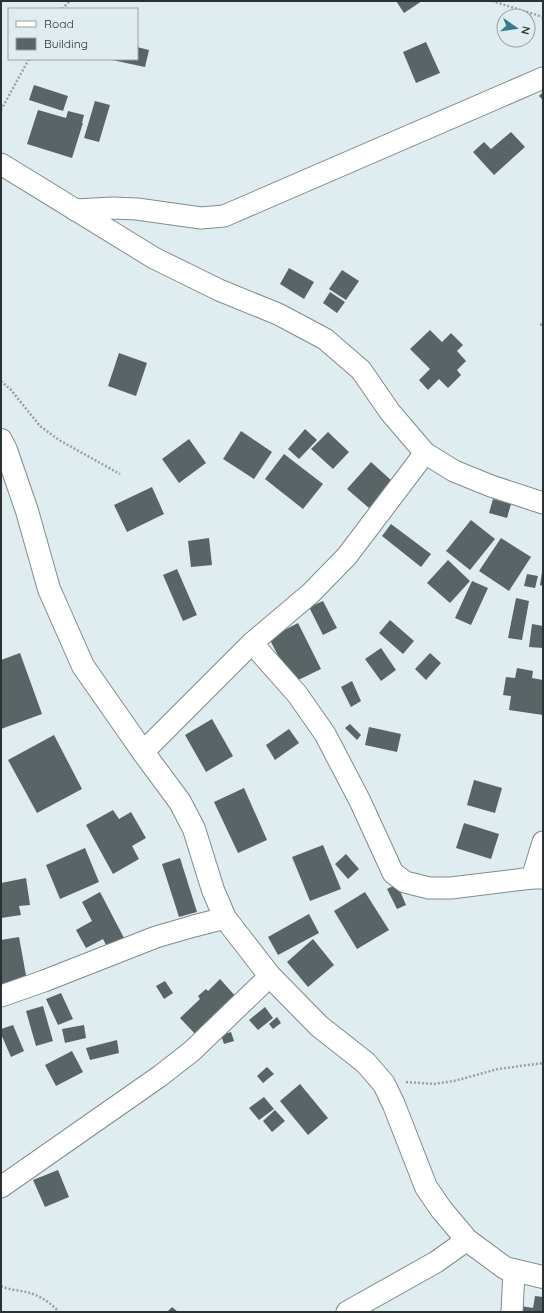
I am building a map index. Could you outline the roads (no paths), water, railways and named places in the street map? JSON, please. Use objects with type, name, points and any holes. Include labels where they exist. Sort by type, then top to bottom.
[{"type":"street","points":[[75,210],[113,208],[137,209],[201,218],[224,216],[248,207],[543,78]]},
{"type":"street","points":[[1,164],[154,258],[219,290],[278,314],[325,339],[361,370],[390,412],[425,453],[454,471],[491,486],[543,503]]},
{"type":"street","points":[[1,440],[6,450],[27,511],[49,589],[83,666],[180,802],[194,829],[213,890],[225,918],[270,976],[319,1026],[366,1063],[384,1084],[394,1105],[426,1187],[441,1209],[467,1240],[506,1268],[543,1277]]},
{"type":"street","points":[[143,752],[252,643],[311,593],[347,556],[425,453]]},
{"type":"street","points":[[252,643],[297,694],[325,734],[360,801],[393,874],[405,882],[429,888],[451,888],[538,878],[543,842]]},
{"type":"street","points":[[1,996],[44,981],[156,937],[225,918]]},
{"type":"street","points":[[1,1187],[160,1076],[192,1051],[270,976]]},
{"type":"street","points":[[347,1312],[436,1262],[467,1240]]},
{"type":"street","points":[[512,1312],[514,1270]]}]
